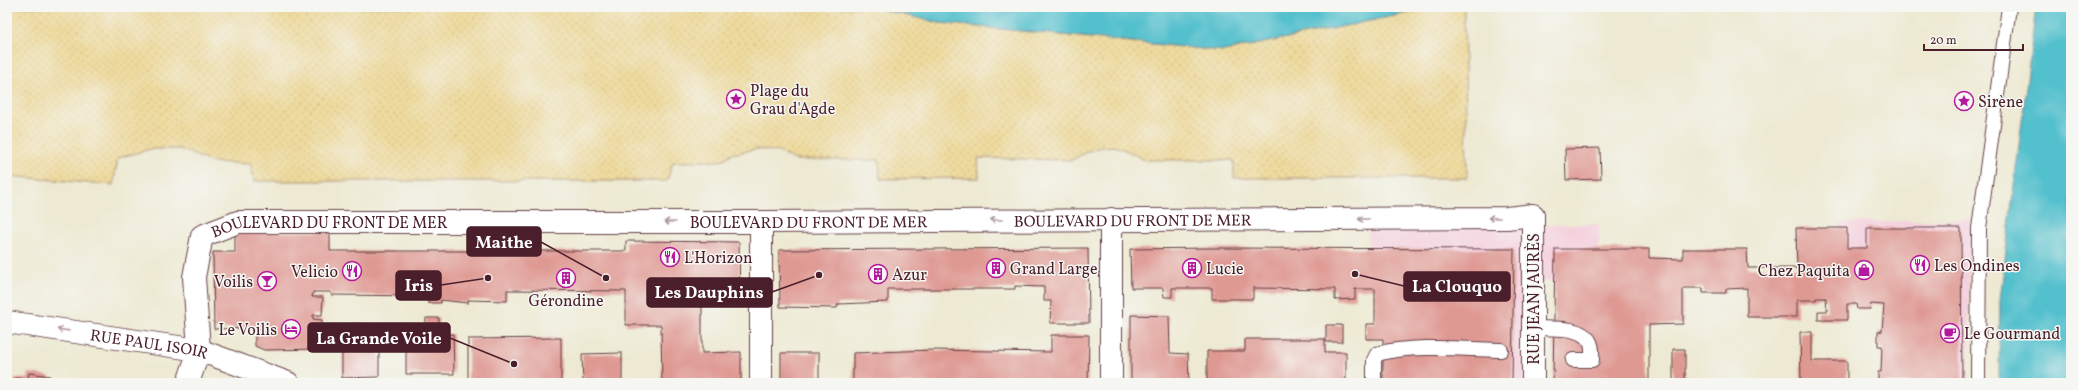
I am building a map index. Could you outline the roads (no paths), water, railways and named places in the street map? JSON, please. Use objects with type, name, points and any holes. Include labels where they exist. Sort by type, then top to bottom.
[{"type":"street","name":"BOULEVARD DU FRONT DE MER","points":[[199,350],[194,277],[202,236],[238,222],[761,222],[1499,218],[1533,215]]},
{"type":"street","name":"RUE JEAN JAURÈS","points":[[1533,215],[1533,383]]},
{"type":"street","points":[[1111,219],[1111,383]]},
{"type":"street","points":[[761,222],[761,383]]},
{"type":"street","name":"RUE PAUL ISOIR","points":[[7,322],[199,350],[288,383]]},
{"type":"street","points":[[188,383],[199,350]]},
{"type":"lane","points":[[1978,383],[1979,228],[2009,7]]},
{"type":"lane","points":[[1533,328],[1574,331],[1585,334],[1591,343],[1592,360],[1573,360]]},
{"type":"lane","points":[[1374,383],[1374,360],[1377,354],[1386,351],[1410,349],[1501,350]]},
{"type":"water","points":[[870,7],[1437,7],[1224,51],[940,23]]},
{"type":"water","points":[[2036,7],[2071,7],[2071,383],[1999,383],[2000,300]]},
{"type":"place","name":"Plage du Grau d'Agde","points":[[736,99]]},
{"type":"place","name":"Sirène","points":[[1964,101]]},
{"type":"place","name":"L'Horizon","points":[[670,257]]},
{"type":"place","name":"Les Ondines","points":[[1920,265]]},
{"type":"place","name":"Grand Large","points":[[996,268]]},
{"type":"place","name":"Lucie","points":[[1192,268]]},
{"type":"place","name":"Chez Paquita","points":[[1864,270]]},
{"type":"place","name":"Velicio","points":[[352,271]]},
{"type":"place","name":"Azur","points":[[878,274]]},
{"type":"place","name":"La Clouquo","points":[[1355,274]]},
{"type":"place","name":"Les Dauphins","points":[[819,275]]},
{"type":"place","name":"Iris","points":[[488,278]]},
{"type":"place","name":"Gérondine","points":[[566,278]]},
{"type":"place","name":"Maithe","points":[[606,278]]},
{"type":"place","name":"Voilis","points":[[267,281]]},
{"type":"place","name":"Le Voilis","points":[[291,329]]},
{"type":"place","name":"Le Gourmand","points":[[1950,333]]},
{"type":"place","name":"La Grande Voile","points":[[514,364]]}]
